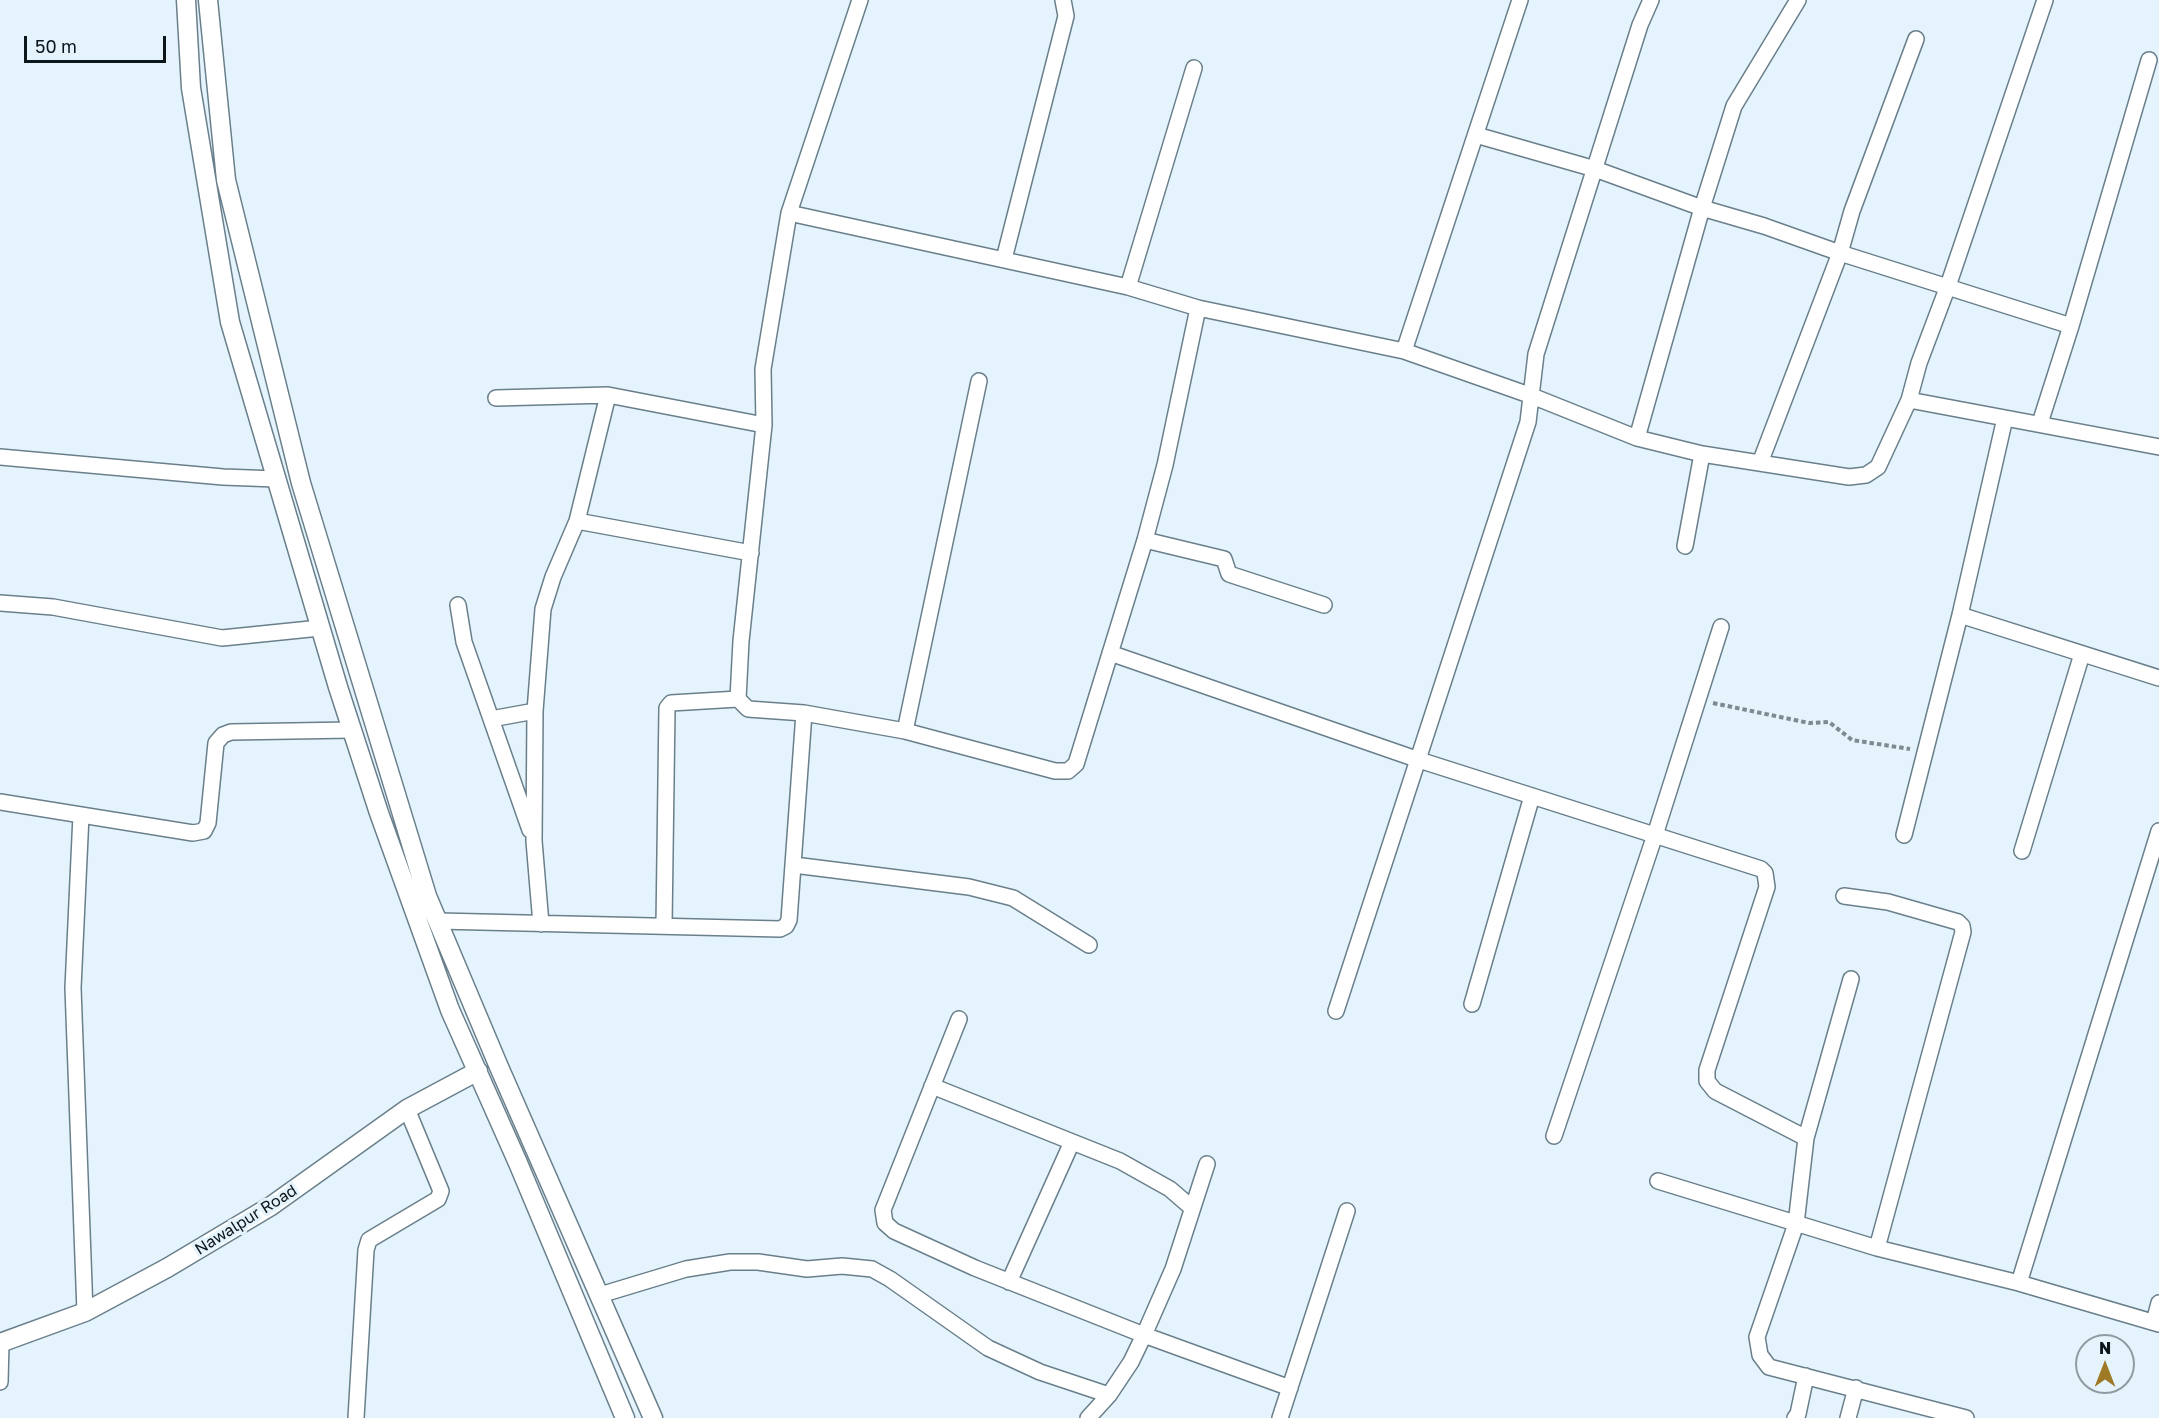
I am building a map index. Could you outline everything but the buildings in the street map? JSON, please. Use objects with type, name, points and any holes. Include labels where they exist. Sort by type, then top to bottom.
[{"type":"street","points":[[186,0],[191,88],[230,322],[320,628],[379,813],[446,999],[625,1418]]},
{"type":"street","points":[[208,0],[226,180],[290,439],[374,724],[438,921],[499,1067],[653,1418]]},
{"type":"street","points":[[860,0],[789,213],[763,369],[764,425],[741,641],[738,699],[748,709],[804,713],[905,731],[1055,771],[1068,771],[1076,764],[1145,540],[1165,465],[1198,308]]},
{"type":"street","points":[[1004,259],[1066,16],[1063,0]]},
{"type":"street","points":[[1404,351],[1520,0]]},
{"type":"street","points":[[1336,1011],[1528,422],[1536,354],[1640,25],[1651,0]]},
{"type":"street","points":[[1637,438],[1702,208],[1734,106],[1798,0]]},
{"type":"street","points":[[789,213],[1128,286],[1198,308],[1404,351],[1532,396],[1637,438],[1702,454],[1850,477],[1866,475],[1878,467],[1909,400],[1918,363],[1948,286],[2045,0]]},
{"type":"street","points":[[1760,463],[1840,253],[1852,211],[1916,39]]},
{"type":"street","points":[[2040,423],[2149,60]]},
{"type":"street","points":[[1128,286],[1194,68]]},
{"type":"street","points":[[1476,135],[1595,169],[1702,208],[2071,326]]},
{"type":"street","points":[[905,731],[979,381]]},
{"type":"street","points":[[541,924],[534,841],[535,711],[543,609],[553,577],[577,521],[608,395]]},
{"type":"street","points":[[496,398],[608,395],[764,425]]},
{"type":"street","points":[[1909,400],[2159,447]]},
{"type":"street","points":[[1904,835],[1960,615],[2005,418]]},
{"type":"street","points":[[1686,546],[1702,454]]},
{"type":"street","points":[[0,457],[223,477],[276,479]]},
{"type":"street","points":[[577,521],[751,552]]},
{"type":"street","points":[[1145,540],[1224,559],[1229,574],[1324,605]]},
{"type":"street","points":[[0,603],[53,607],[222,638],[320,628]]},
{"type":"street","points":[[458,605],[464,642],[534,841]]},
{"type":"street","points":[[1960,615],[2159,678]]},
{"type":"street","points":[[1554,1136],[1655,835],[1721,627]]},
{"type":"street","points":[[1110,653],[1419,760],[1761,869],[1766,873],[1767,887],[1707,1070],[1707,1081],[1715,1091],[1806,1138]]},
{"type":"street","points":[[2022,851],[2082,654]]},
{"type":"street","points":[[664,926],[667,708],[670,703],[738,699]]},
{"type":"street","points":[[491,719],[535,711]]},
{"type":"street","points":[[438,921],[780,929],[786,926],[789,920],[794,865],[804,713]]},
{"type":"street","points":[[0,802],[193,833],[204,831],[208,823],[216,743],[223,735],[231,732],[352,730]]},
{"type":"street","points":[[1472,1004],[1532,796]]},
{"type":"street","points":[[81,815],[73,988],[86,1312]]},
{"type":"street","points":[[2019,1283],[2159,831]]},
{"type":"street","points":[[794,865],[969,887],[1014,898],[1089,945]]},
{"type":"street","points":[[1844,896],[1888,902],[1958,922],[1963,932],[1876,1248]]},
{"type":"street","points":[[1851,979],[1806,1138],[1796,1224],[1757,1337],[1760,1355],[1770,1367],[1966,1418]]},
{"type":"street","points":[[958,1019],[884,1210],[885,1223],[909,1239],[1010,1282],[1144,1335],[1290,1388]]},
{"type":"street","name":"Nawalpur Road","points":[[1,1343],[86,1312],[167,1268],[271,1206],[407,1110],[478,1071]]},
{"type":"street","points":[[932,1086],[1120,1161],[1170,1189],[1192,1208]]},
{"type":"street","points":[[356,1418],[366,1250],[369,1240],[438,1199],[441,1191],[407,1110]]},
{"type":"street","points":[[1010,1282],[1072,1142]]},
{"type":"street","points":[[1088,1418],[1109,1395],[1131,1362],[1144,1335],[1173,1269],[1206,1164]]},
{"type":"street","points":[[1658,1181],[1876,1248],[2019,1283],[2156,1323],[2159,1304]]},
{"type":"street","points":[[1280,1418],[1347,1211]]},
{"type":"street","points":[[600,1295],[686,1269],[730,1262],[758,1262],[807,1269],[854,1266],[872,1269],[997,1352],[1040,1372],[1109,1395]]},
{"type":"street","points":[[0,1382],[1,1343]]},
{"type":"street","points":[[1795,1418],[1798,1414],[1806,1376]]},
{"type":"street","points":[[1848,1418],[1856,1388]]},
{"type":"path","points":[[1698,700],[1809,723],[1829,722],[1852,740],[1925,752]]}]
